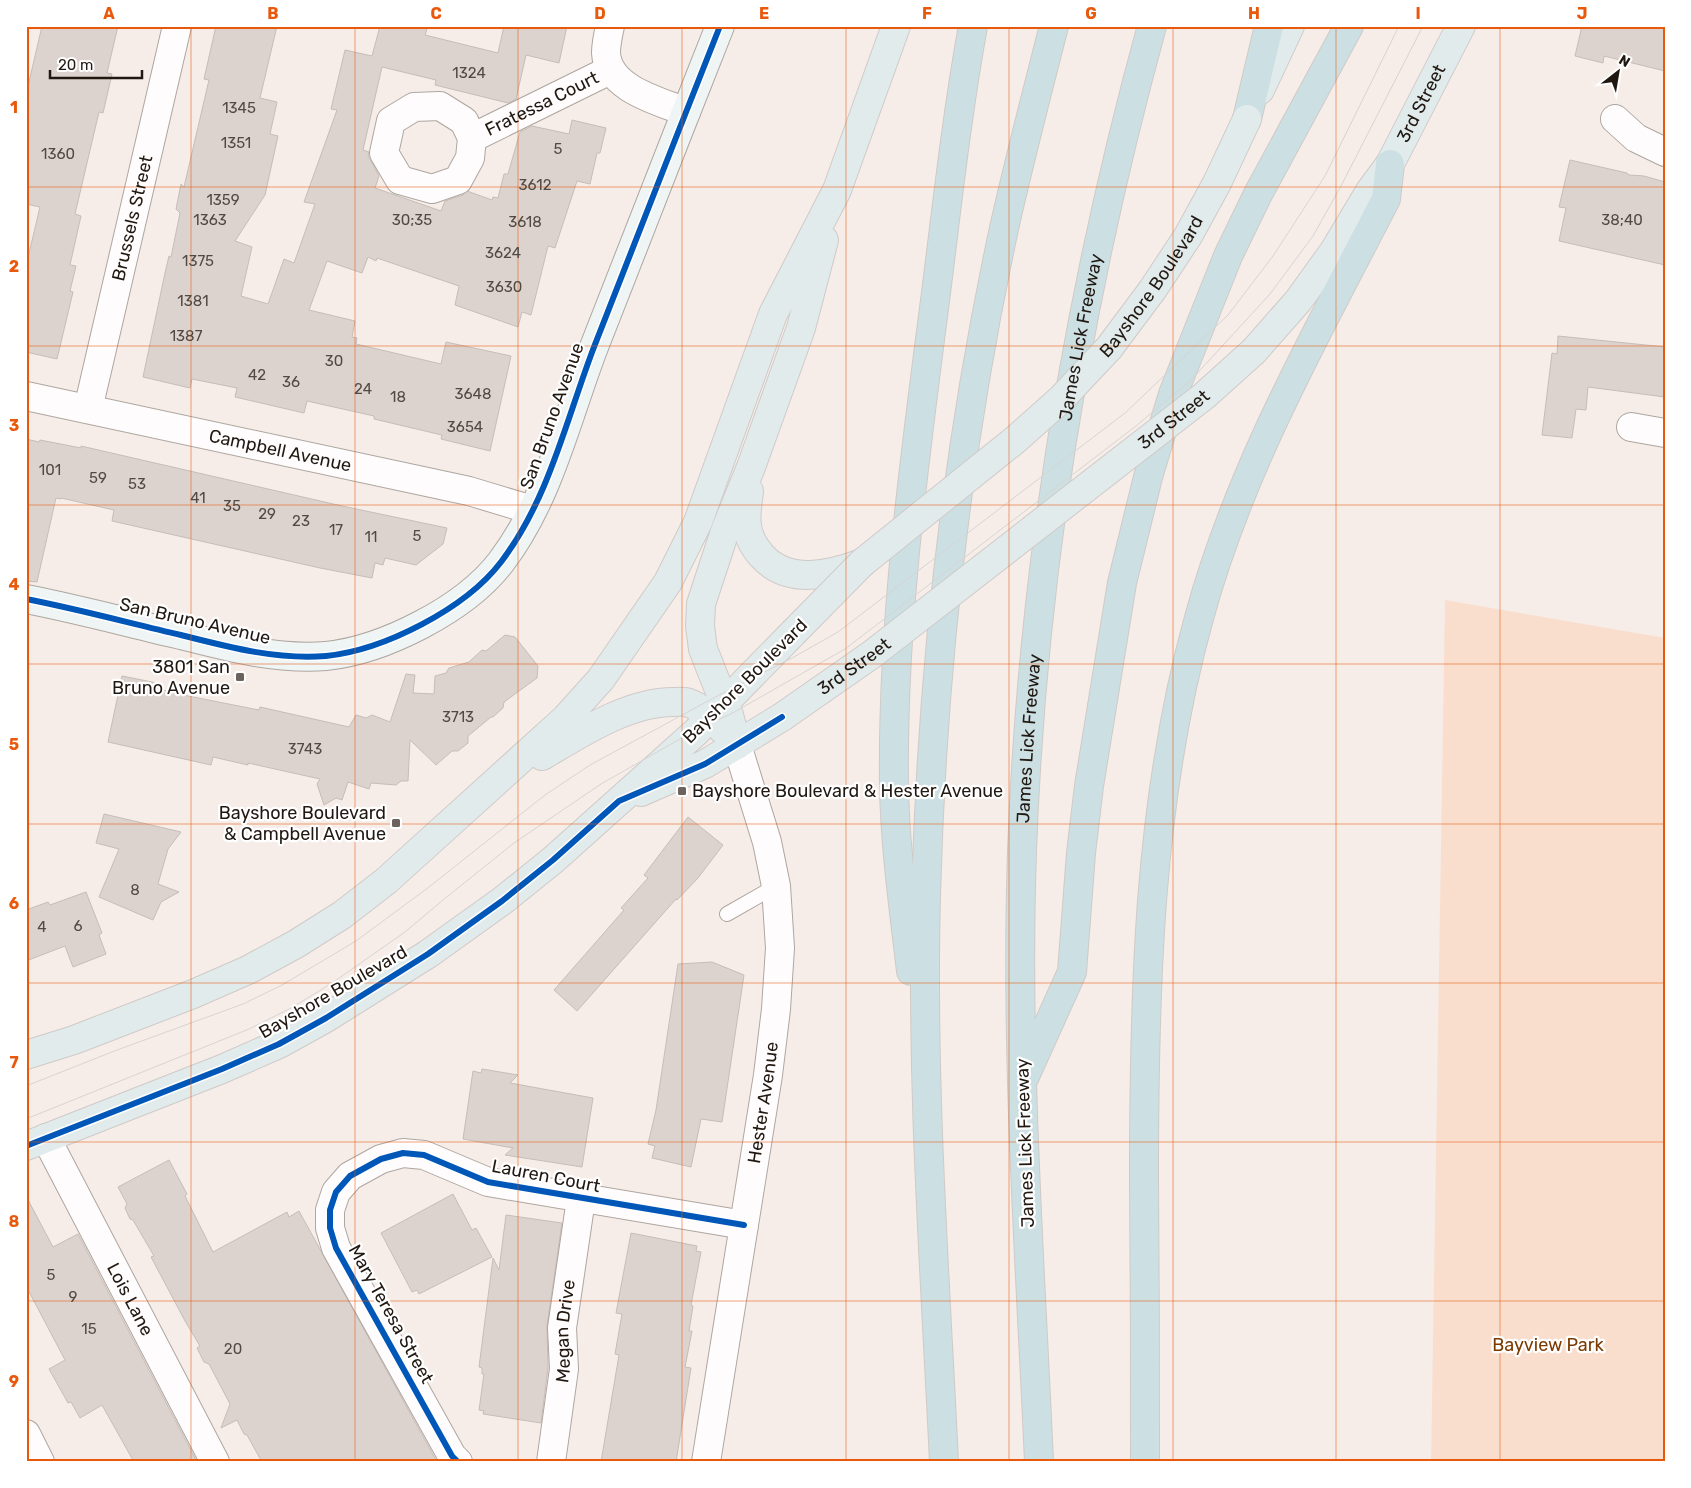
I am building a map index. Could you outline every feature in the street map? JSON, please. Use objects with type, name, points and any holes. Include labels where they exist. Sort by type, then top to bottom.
[{"type":"highway","points":[[928,1103],[902,896],[894,788],[895,684],[902,572],[913,469],[957,126],[973,26]]},
{"type":"highway","points":[[944,1462],[928,1103],[926,957],[928,829],[936,694],[951,554],[968,424],[992,290],[1021,156],[1054,26]]},
{"type":"highway","name":"James Lick Freeway","points":[[1039,1462],[1021,1084],[1022,850],[1030,715],[1048,536],[1072,378],[1098,243],[1127,119],[1152,26]]},
{"type":"highway","points":[[1247,119],[1269,26]]},
{"type":"highway","points":[[1021,1084],[1072,972],[1081,853],[1088,795],[1120,592],[1148,477],[1173,394],[1228,256],[1258,194],[1349,26]]},
{"type":"highway","points":[[1145,1462],[1144,1064],[1147,969],[1154,872],[1163,790],[1178,702],[1199,617],[1227,534],[1256,461],[1289,388],[1386,199],[1390,164]]},
{"type":"main road","name":"San Bruno Avenue","points":[[26,599],[238,650],[282,656],[327,656],[368,647],[410,631],[446,610],[475,589],[500,564],[517,538],[548,476],[592,349],[720,26]]},
{"type":"main road","points":[[737,745],[717,709],[700,626],[702,604],[725,531],[751,467],[801,328],[837,190],[896,26]]},
{"type":"main road","name":"Bayshore Boulevard","points":[[36,1142],[222,1069],[279,1044],[326,1018],[428,954],[553,860],[696,732],[862,563],[1015,440],[1060,399],[1109,348],[1153,289],[1188,236],[1217,183],[1290,26]]},
{"type":"main road","name":"3rd Street","points":[[619,801],[705,764],[782,716],[879,649],[1204,396],[1254,351],[1298,301],[1334,251],[1370,191],[1390,164],[1461,26]]},
{"type":"main road","points":[[26,1055],[74,1040],[193,994],[248,970],[296,944],[342,915],[386,880],[565,719],[601,679],[668,582],[698,522],[773,314],[837,190]]},
{"type":"main road","points":[[751,467],[746,525],[753,546],[768,563],[785,572],[801,575],[822,575],[841,571],[862,563]]},
{"type":"main road","points":[[495,783],[579,734],[640,706],[661,702],[688,702],[717,709]]},
{"type":"street","name":"Brussels Street","points":[[88,410],[177,26]]},
{"type":"street","points":[[610,26],[606,55],[610,70],[621,83],[686,112]]},
{"type":"street","name":"Fratessa Court","points":[[472,138],[610,70]]},
{"type":"street","points":[[1615,119],[1636,138],[1665,152]]},
{"type":"street","name":"Campbell Avenue","points":[[26,396],[469,491],[532,510]]},
{"type":"street","points":[[1631,427],[1665,433]]},
{"type":"street","name":"Hester Avenue","points":[[706,1462],[768,1075],[776,1009],[780,948],[776,886],[766,842],[737,745]]},
{"type":"street","name":"Lois Lane","points":[[36,1142],[215,1462]]},
{"type":"street","name":"Lauren Court","points":[[350,1176],[381,1159],[403,1153],[424,1155],[488,1182],[744,1226]]},
{"type":"street","name":"Mary Teresa Street","points":[[350,1176],[336,1192],[330,1210],[330,1228],[336,1248],[452,1456],[458,1462]]},
{"type":"street","name":"Megan Drive","points":[[551,1462],[564,1369],[562,1328],[581,1199]]},
{"type":"street","points":[[536,1462],[549,1444],[556,1427]]},
{"type":"street","points":[[26,1434],[40,1462]]},
{"type":"lane","points":[[727,914],[776,886]]},
{"type":"green space","name":"Bayview Park","points":[[1445,600],[1665,638],[1665,1462],[1431,1462]]},
{"type":"building","points":[[42,26],[118,26],[107,73],[112,74],[103,113],[99,112],[75,214],[81,216],[70,265],[76,266],[70,291],[73,292],[57,359],[26,352],[26,266],[40,207],[26,204],[26,95]]},
{"type":"building","points":[[216,26],[277,26],[260,98],[277,102],[270,134],[278,136],[265,195],[235,241],[252,247],[241,296],[268,304],[284,259],[294,263],[315,204],[304,202],[337,110],[331,109],[345,50],[372,56],[380,26],[428,26],[425,35],[498,53],[504,26],[567,26],[559,63],[526,55],[516,99],[508,103],[435,85],[436,80],[382,67],[363,150],[369,152],[368,155],[379,176],[375,188],[441,211],[445,201],[463,195],[467,191],[492,200],[493,197],[498,198],[504,174],[508,174],[520,132],[532,126],[569,134],[572,120],[606,128],[600,153],[597,153],[590,184],[577,181],[555,248],[548,246],[531,315],[522,312],[518,327],[455,305],[459,286],[377,258],[376,261],[368,257],[362,273],[327,261],[309,310],[355,321],[352,337],[357,338],[356,344],[441,364],[446,342],[511,356],[490,451],[441,439],[442,435],[374,419],[374,416],[307,401],[304,413],[235,397],[237,388],[192,379],[190,388],[143,377],[180,213],[176,209],[181,184],[184,187],[209,80],[204,79]]},
{"type":"building","points":[[1582,26],[1665,26],[1665,71],[1604,56],[1603,63],[1575,56]]},
{"type":"building","points":[[1570,160],[1665,182],[1665,265],[1559,241],[1566,208],[1559,207]]},
{"type":"building","points":[[1558,336],[1665,347],[1665,397],[1588,387],[1586,410],[1576,409],[1572,438],[1542,435],[1552,353],[1557,354]]},
{"type":"building","points":[[26,439],[81,448],[81,446],[447,528],[443,544],[416,565],[385,558],[383,565],[375,563],[372,578],[112,521],[114,510],[56,498],[37,582],[26,581]]},
{"type":"building","points":[[505,635],[515,637],[538,666],[537,678],[504,702],[503,708],[468,736],[468,743],[458,751],[452,751],[436,765],[410,740],[408,781],[401,781],[396,785],[371,783],[369,789],[348,782],[342,800],[336,798],[324,805],[317,784],[320,779],[213,757],[211,765],[108,742],[122,676],[157,683],[156,688],[178,694],[259,710],[260,707],[349,727],[356,715],[366,718],[372,715],[390,722],[406,674],[415,675],[413,693],[434,694],[435,676],[446,673],[449,668],[469,662],[482,650],[486,651]]},
{"type":"building","points":[[104,814],[181,832],[168,849],[158,884],[179,892],[161,902],[153,920],[99,897],[119,849],[96,843]]},
{"type":"building","points":[[688,817],[723,845],[698,878],[676,899],[577,1011],[554,990],[624,910],[621,908],[648,878],[644,875]]},
{"type":"building","points":[[86,892],[102,933],[99,935],[106,954],[73,967],[65,946],[26,961],[26,910],[48,902],[50,905]]},
{"type":"building","points":[[712,962],[744,975],[722,1122],[701,1119],[691,1167],[652,1158],[655,1146],[648,1144],[656,1110],[678,964]]},
{"type":"building","points":[[482,1069],[518,1075],[510,1083],[593,1098],[582,1167],[505,1155],[513,1148],[463,1139],[473,1071],[481,1073]]},
{"type":"building","points":[[169,1160],[187,1194],[185,1196],[213,1252],[287,1212],[289,1217],[299,1211],[437,1462],[262,1462],[237,1420],[221,1428],[230,1404],[209,1364],[204,1362],[197,1348],[200,1346],[151,1257],[154,1256],[133,1220],[130,1219],[125,1208],[127,1204],[118,1187]]},
{"type":"building","points":[[453,1194],[472,1230],[476,1228],[492,1257],[419,1294],[417,1290],[412,1292],[381,1233]]},
{"type":"building","points":[[26,1196],[53,1247],[78,1234],[197,1462],[134,1462],[102,1405],[80,1418],[71,1402],[68,1403],[49,1369],[65,1360],[26,1286]]},
{"type":"building","points":[[506,1215],[562,1223],[547,1326],[548,1368],[541,1423],[483,1414],[484,1411],[479,1410],[484,1374],[482,1374],[482,1368],[479,1367],[493,1258],[499,1270]]},
{"type":"building","points":[[631,1233],[697,1246],[696,1251],[701,1252],[691,1305],[693,1306],[689,1331],[692,1331],[685,1367],[691,1368],[676,1462],[601,1462],[619,1355],[615,1354],[622,1314],[616,1313]]},
{"type":"tram line","points":[[26,1086],[117,1050],[243,1004],[282,985],[356,941],[429,887],[545,795],[590,765],[838,632],[1125,413],[1228,315],[1273,256],[1325,176],[1399,26]]},
{"type":"tram line","points":[[26,1119],[249,1029],[293,1007],[332,983],[405,932],[514,843],[601,784],[701,727],[729,715],[845,649],[1136,426],[1192,379],[1270,294],[1313,236],[1341,186],[1423,26]]},
{"type":"cycle path","points":[[26,599],[253,652],[308,657],[349,652],[397,636],[445,611],[467,596],[501,562],[518,538],[544,486],[594,347],[720,26]]},
{"type":"cycle path","points":[[26,1146],[222,1069],[279,1044],[326,1018],[428,954],[502,901],[553,860],[619,801],[705,764],[782,717]]},
{"type":"cycle path","points":[[458,1462],[452,1456],[336,1248],[330,1228],[330,1210],[336,1192],[350,1176],[381,1159],[403,1153],[424,1155],[488,1182],[744,1225]]},
{"type":"place","name":"3801 San Bruno Avenue","points":[[240,677]]},
{"type":"place","name":"Bayshore Boulevard & Hester Avenue","points":[[682,791]]},
{"type":"place","name":"Bayshore Boulevard & Campbell Avenue","points":[[396,823]]}]
